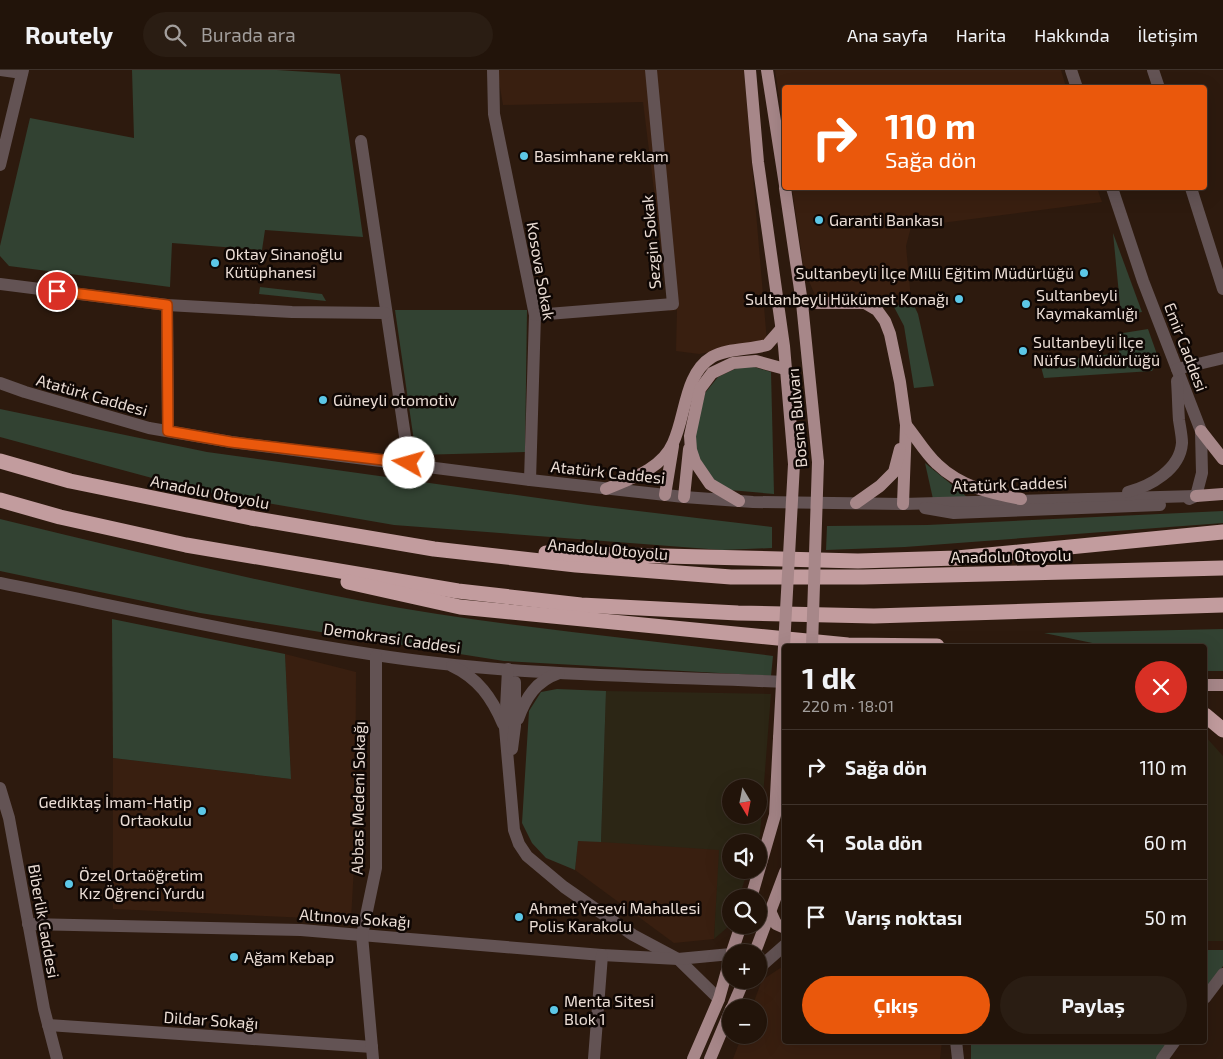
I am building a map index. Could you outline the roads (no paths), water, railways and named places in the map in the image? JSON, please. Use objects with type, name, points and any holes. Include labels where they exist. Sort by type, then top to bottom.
[{"type":"highway","name":"Anadolu Otoyolu","points":[[0,461],[70,481],[251,518],[434,549],[576,565],[731,577],[863,577],[1223,568]]},
{"type":"highway","points":[[0,500],[60,517],[460,607],[838,644]]},
{"type":"highway","points":[[434,549],[858,560],[957,558],[1223,532]]},
{"type":"highway","points":[[186,545],[458,591],[581,605],[738,613],[874,616],[1223,605]]},
{"type":"highway","points":[[1207,717],[1223,730]]},
{"type":"main road","name":"Bosna Bulvarı","points":[[750,70],[758,162],[781,329],[794,464],[784,644]]},
{"type":"main road","name":"Bosna Bulvarı","points":[[767,70],[782,167]]},
{"type":"main road","name":"Bosna Bulvarı","points":[[786,190],[802,303],[818,462],[812,644]]},
{"type":"main road","points":[[802,303],[865,303],[877,310],[885,321],[890,334],[906,425],[903,504]]},
{"type":"main road","points":[[665,494],[673,443],[691,386],[702,366],[722,352],[767,345],[781,329]]},
{"type":"main road","points":[[684,496],[690,436],[700,389],[712,373],[733,363],[756,361],[785,369]]},
{"type":"main road","points":[[906,425],[936,464],[950,474],[983,492],[1021,499]]},
{"type":"main road","points":[[856,503],[880,486],[894,472],[906,425]]},
{"type":"main road","points":[[1201,431],[1223,459]]},
{"type":"main road","points":[[690,436],[691,450],[701,474],[710,484],[739,501]]},
{"type":"main road","points":[[606,489],[645,472],[666,454],[673,443]]},
{"type":"main road","name":"Atatürk Caddesi","points":[[1196,496],[1223,494]]},
{"type":"main road","name":"Bosna Bulvarı","points":[[754,889],[775,815],[782,683]]},
{"type":"main road","points":[[1207,685],[1223,685]]},
{"type":"main road","points":[[758,944],[782,881]]},
{"type":"main road","points":[[771,913],[776,924],[782,927]]},
{"type":"main road","points":[[693,1059],[722,989]]},
{"type":"main road","points":[[710,1059],[722,1031]]},
{"type":"street","points":[[0,70],[23,72],[0,165]]},
{"type":"street","name":"Kosova Sokak","points":[[493,70],[494,114],[535,315],[530,480]]},
{"type":"street","name":"Sezgin Sokak","points":[[535,315],[673,304],[651,70]]},
{"type":"street","points":[[1071,70],[1076,85]]},
{"type":"street","points":[[1153,70],[1158,85]]},
{"type":"street","points":[[361,142],[385,313],[409,463]]},
{"type":"street","name":"Emir Caddesi","points":[[1113,190],[1143,281],[1201,431],[1202,473],[1196,496]]},
{"type":"street","points":[[1192,190],[1223,289]]},
{"type":"street","points":[[0,284],[167,305],[292,312],[385,313]]},
{"type":"street","points":[[167,305],[168,431]]},
{"type":"street","points":[[1110,497],[1141,488],[1156,480],[1169,470],[1178,457],[1182,443],[1177,369],[1223,358]]},
{"type":"street","name":"Atatürk Caddesi","points":[[0,383],[139,425],[168,431],[231,442],[606,489],[739,501],[903,504],[1021,499],[1196,496]]},
{"type":"street","points":[[903,504],[954,513],[1180,504],[1196,496]]},
{"type":"street","name":"Demokrasi Caddesi","points":[[0,583],[191,622],[376,656],[512,669],[782,682]]},
{"type":"street","name":"Abbas Medeni Sokağı","points":[[373,1053],[362,935],[376,868],[376,656]]},
{"type":"street","points":[[445,663],[469,676],[482,687],[510,727]]},
{"type":"street","points":[[512,669],[508,779],[514,830],[519,844],[527,856],[564,887],[633,935],[678,959],[719,999]]},
{"type":"street","points":[[510,727],[532,690],[546,679],[562,672]]},
{"type":"street","name":"Biberlik Caddesi","points":[[0,788],[9,818],[48,1025],[57,1059]]},
{"type":"street","name":"Altınova Sokağı","points":[[28,924],[301,930],[602,955],[678,959],[722,955]]},
{"type":"street","points":[[767,961],[782,948]]},
{"type":"street","points":[[594,1059],[602,955]]},
{"type":"street","points":[[1207,997],[1218,989],[1223,974]]},
{"type":"street","name":"Dildar Sokağı","points":[[48,1025],[373,1053]]},
{"type":"street","points":[[956,1044],[958,1059]]},
{"type":"street","points":[[1162,1059],[1173,1044]]},
{"type":"place","name":"Basimhane reklam","points":[[524,156]]},
{"type":"place","name":"Garanti Bankası","points":[[819,220]]},
{"type":"place","name":"Oktay Sinanoğlu Kütüphanesi","points":[[215,263]]},
{"type":"place","name":"Sultanbeyli İlçe Milli Eğitim Müdürlüğü","points":[[1084,273]]},
{"type":"place","name":"Sultanbeyli Hükümet Konağı","points":[[959,299]]},
{"type":"place","name":"Sultanbeyli Kaymakamlığı","points":[[1026,304]]},
{"type":"place","name":"Sultanbeyli İlçe Nüfus Müdürlüğü","points":[[1023,351]]},
{"type":"place","name":"Güneyli otomotiv","points":[[323,400]]},
{"type":"place","name":"Gediktaş İmam-Hatip Ortaokulu","points":[[202,811]]},
{"type":"place","name":"Özel Ortaöğretim Kız Öğrenci Yurdu","points":[[69,884]]},
{"type":"place","name":"Ahmet Yesevi Mahallesi Polis Karakolu","points":[[519,917]]},
{"type":"place","name":"Ağam Kebap","points":[[234,957]]},
{"type":"place","name":"Menta Sitesi Blok 1","points":[[554,1010]]}]
